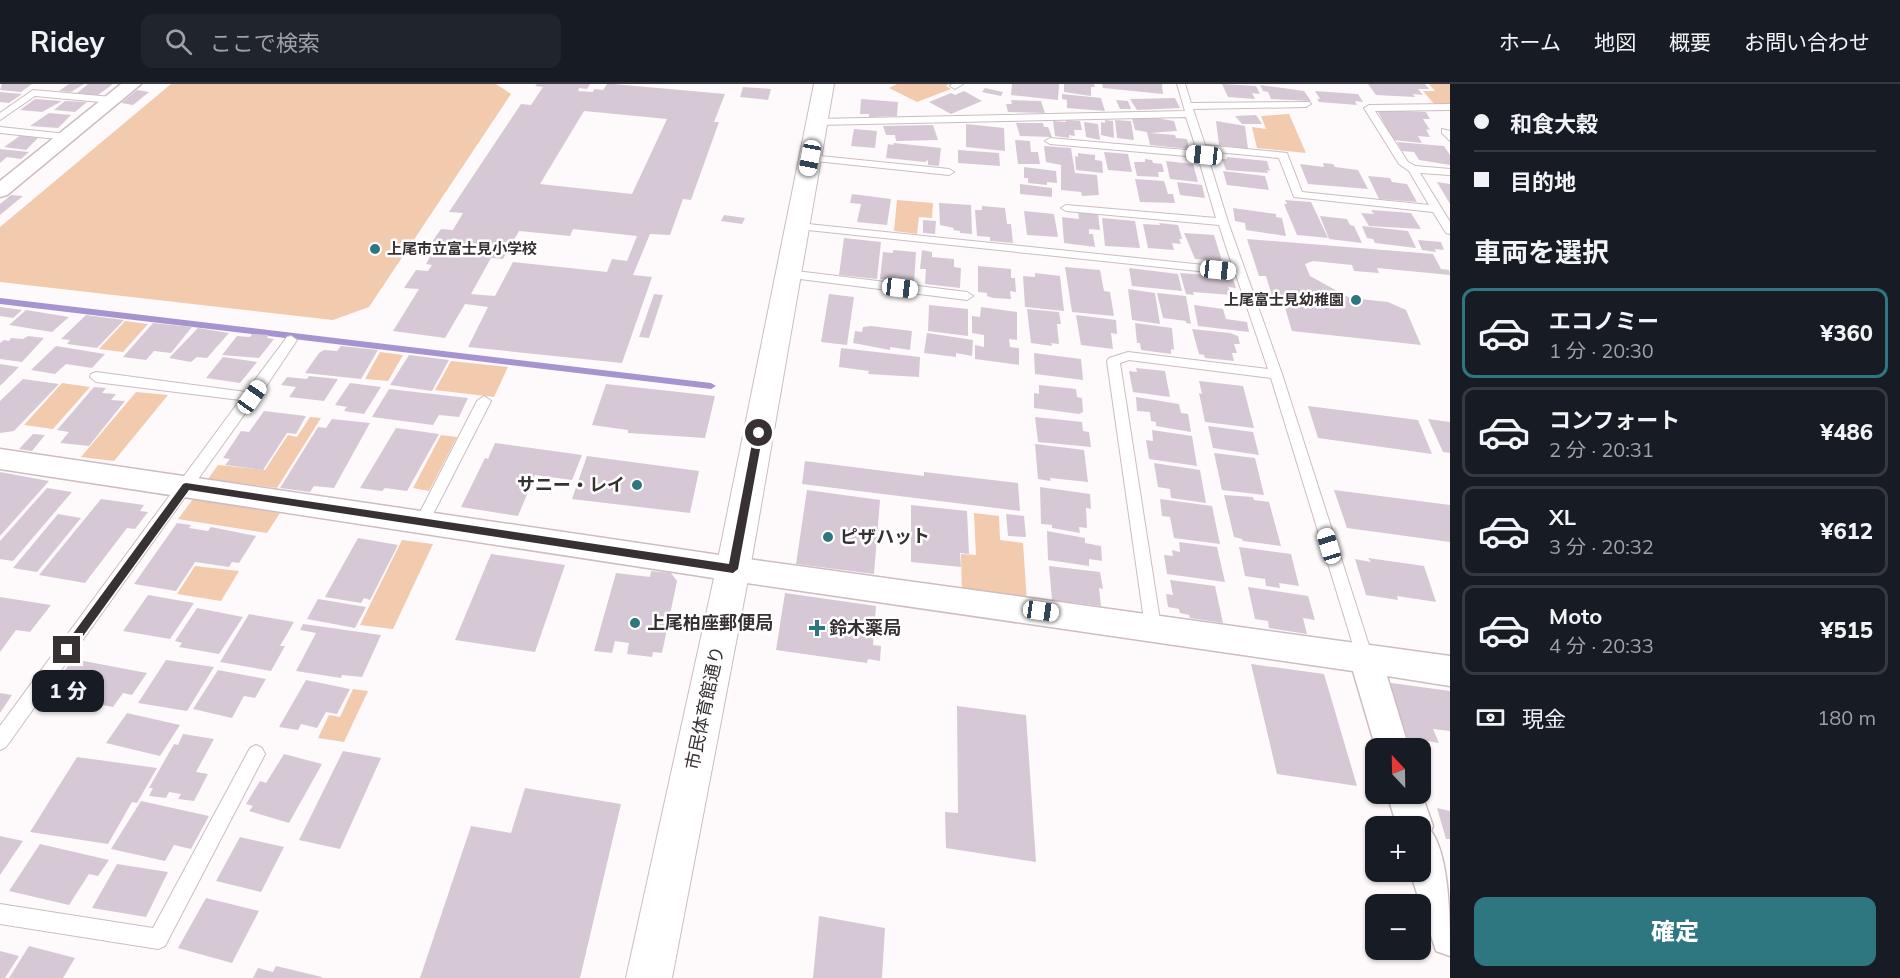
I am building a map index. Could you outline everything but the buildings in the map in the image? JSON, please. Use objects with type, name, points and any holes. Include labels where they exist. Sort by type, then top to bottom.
[{"type":"street","points":[[0,190],[132,84]]},
{"type":"street","name":"市民体育館通り","points":[[649,978],[733,569],[824,84]]},
{"type":"street","points":[[0,459],[733,569],[1365,657],[1450,671]]},
{"type":"street","points":[[1365,657],[1389,738]]},
{"type":"street","points":[[1433,863],[1450,937]]},
{"type":"lane","points":[[1181,84],[1223,222],[1276,374],[1365,657]]},
{"type":"lane","points":[[0,117],[33,93],[112,100]]},
{"type":"lane","points":[[817,122],[1306,104]]},
{"type":"lane","points":[[1450,107],[1369,108],[1404,164],[1413,169],[1450,172]]},
{"type":"lane","points":[[0,130],[67,137]]},
{"type":"lane","points":[[1050,141],[1203,152],[1283,155],[1298,195],[1437,209]]},
{"type":"lane","points":[[810,158],[949,172]]},
{"type":"lane","points":[[1413,169],[1450,231]]},
{"type":"lane","points":[[1066,208],[1223,222]]},
{"type":"lane","points":[[798,226],[1240,272]]},
{"type":"lane","points":[[788,274],[967,296]]},
{"type":"lane","points":[[0,741],[252,397],[291,340]]},
{"type":"lane","points":[[1153,627],[1113,361],[1128,356],[1276,374]]},
{"type":"lane","points":[[96,377],[252,397]]},
{"type":"lane","points":[[422,522],[484,401]]},
{"type":"lane","points":[[0,914],[158,939],[256,754]]},
{"type":"shaded area","points":[[171,84],[496,84],[511,94],[369,307],[333,320],[0,282],[0,227]]},
{"type":"shaded area","points":[[897,84],[949,84],[946,86],[951,89],[917,102],[889,88]]},
{"type":"shaded area","points":[[1429,84],[1450,84],[1450,104],[1435,105],[1423,91],[1435,91]]},
{"type":"shaded area","points":[[1289,114],[1306,153],[1257,148],[1252,127],[1266,129],[1261,116]]},
{"type":"shaded area","points":[[897,200],[933,203],[932,218],[919,217],[917,234],[894,231]]},
{"type":"shaded area","points":[[125,321],[148,324],[123,352],[99,349]]},
{"type":"shaded area","points":[[380,352],[403,355],[388,381],[365,379]]},
{"type":"shaded area","points":[[451,361],[508,367],[494,397],[435,390]]},
{"type":"shaded area","points":[[62,383],[90,387],[53,429],[24,425]]},
{"type":"shaded area","points":[[136,392],[168,395],[114,461],[81,457]]},
{"type":"shaded area","points":[[310,417],[321,418],[277,488],[208,479],[218,465],[265,470],[288,435],[297,437]]},
{"type":"shaded area","points":[[441,435],[457,437],[429,491],[413,488]]},
{"type":"shaded area","points":[[193,499],[280,513],[267,533],[178,519]]},
{"type":"shaded area","points":[[974,513],[999,516],[1000,540],[1023,543],[1027,602],[962,594],[961,554],[976,555]]},
{"type":"shaded area","points":[[402,540],[433,544],[393,629],[360,625]]},
{"type":"shaded area","points":[[195,566],[239,571],[221,601],[177,594]]},
{"type":"shaded area","points":[[353,689],[368,691],[344,742],[318,738],[329,715],[340,717]]},
{"type":"waterway","points":[[0,301],[711,386]]},
{"type":"place","name":"上尾市立富士見小学校","points":[[375,249]]},
{"type":"place","name":"上尾富士見幼稚園","points":[[1356,300]]},
{"type":"place","name":"サニー・レイ","points":[[637,485]]},
{"type":"place","name":"ピザハット","points":[[828,537]]},
{"type":"place","name":"上尾柏座郵便局","points":[[635,623]]},
{"type":"place","name":"鈴木薬局","points":[[817,628]]},
{"type":"route","points":[[67,650],[186,486],[733,569],[759,433]]}]
